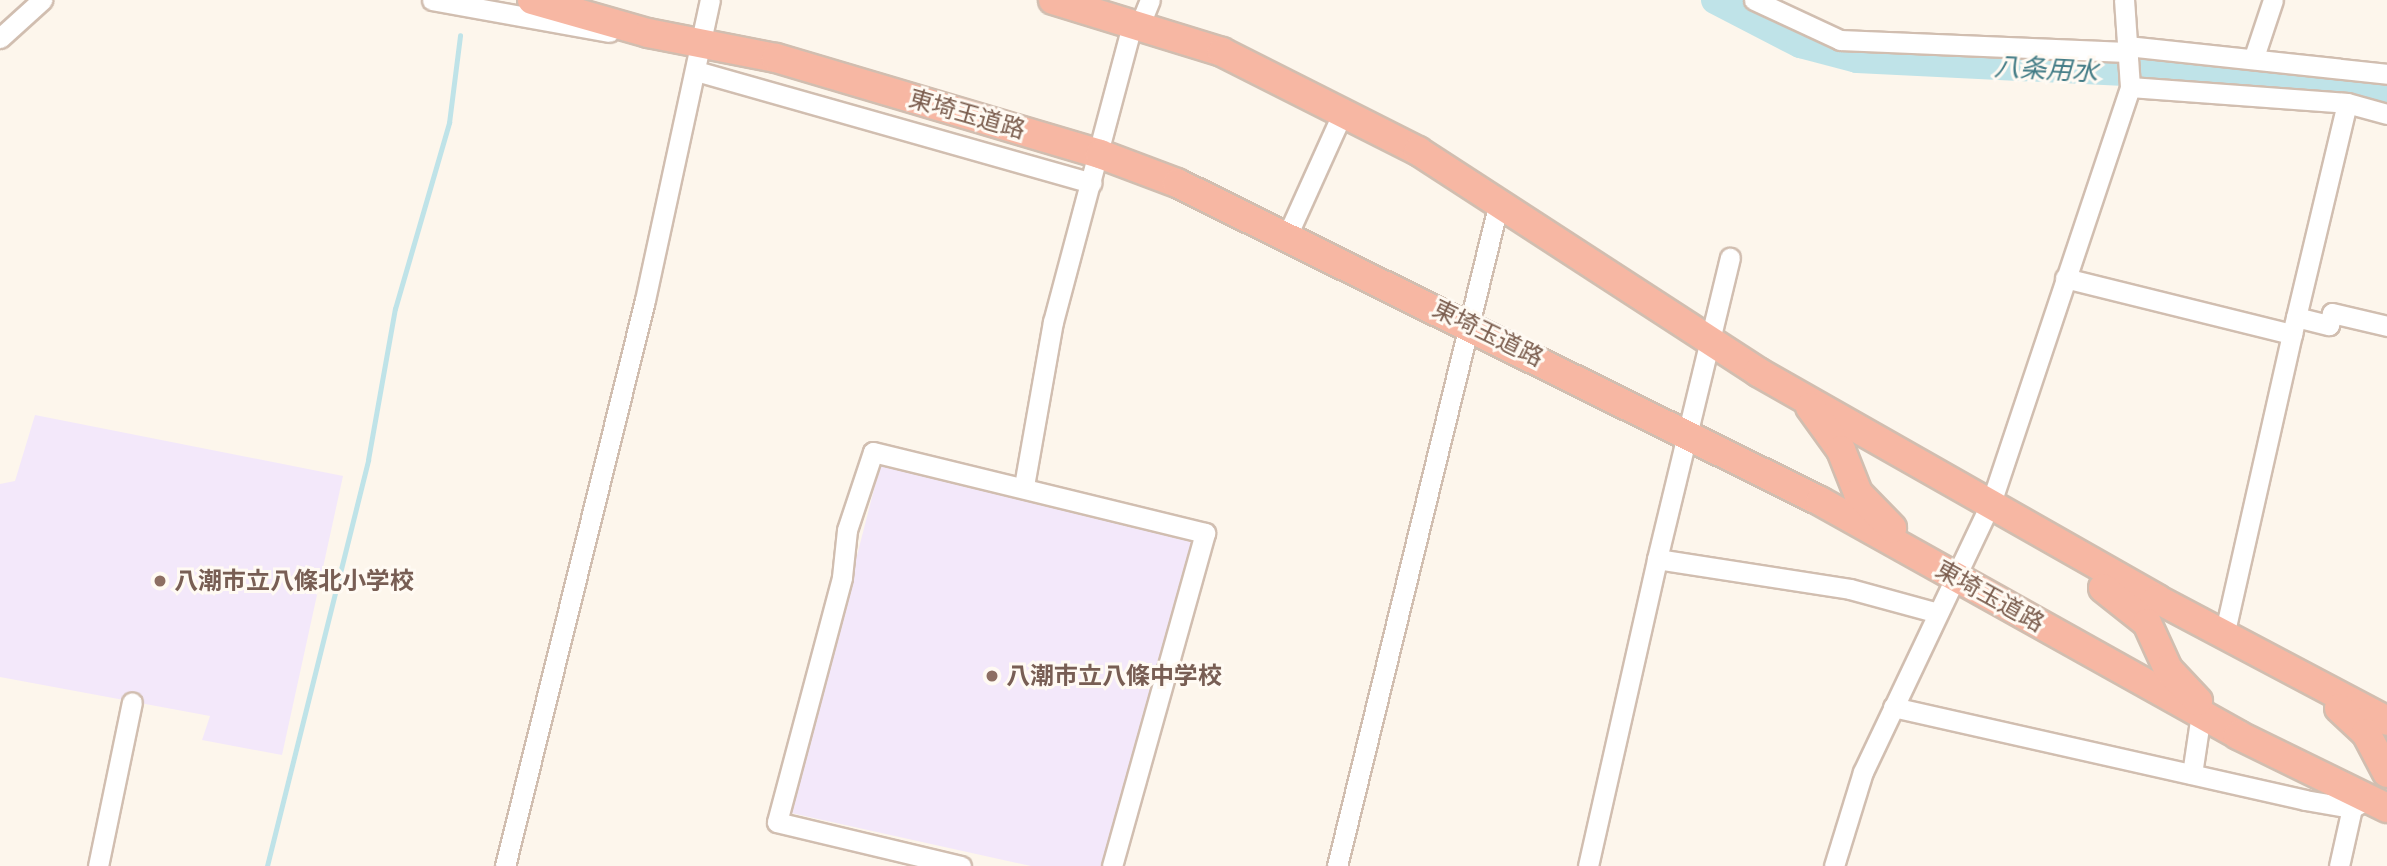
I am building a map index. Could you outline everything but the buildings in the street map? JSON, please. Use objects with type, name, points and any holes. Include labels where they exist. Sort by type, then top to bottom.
[{"type":"highway","name":"東埼玉道路","points":[[532,0],[648,33],[776,58],[1100,154],[1287,236],[1692,436],[2369,805]]},
{"type":"highway","points":[[1053,0],[1141,11],[1273,73],[1342,114],[1418,151],[1712,345],[2224,635],[2387,721]]},
{"type":"highway","points":[[1802,397],[1830,432],[1868,507],[1936,555],[1951,577]]},
{"type":"highway","points":[[1991,503],[2023,540],[2135,609],[2178,682],[2238,735]]},
{"type":"highway","points":[[2283,667],[2355,721],[2387,773]]},
{"type":"street","points":[[0,38],[42,0]]},
{"type":"street","points":[[432,0],[595,31],[648,33]]},
{"type":"street","points":[[505,866],[696,71],[710,0]]},
{"type":"street","points":[[1754,0],[1840,40],[2127,49],[2254,57],[2387,74]]},
{"type":"street","points":[[1834,866],[1848,806],[1934,612],[1991,503],[2130,83],[2124,0]]},
{"type":"street","points":[[2254,57],[2273,0]]},
{"type":"street","points":[[1024,486],[1050,335],[1141,11]]},
{"type":"street","points":[[696,71],[1091,183]]},
{"type":"street","points":[[2130,83],[2347,103],[2387,114]]},
{"type":"street","points":[[2224,635],[2347,103]]},
{"type":"street","points":[[1287,236],[1342,114]]},
{"type":"street","points":[[1337,866],[1499,202]]},
{"type":"street","points":[[1588,866],[1657,558],[1692,436],[1730,258]]},
{"type":"street","points":[[2065,278],[2294,326],[2329,325],[2332,313],[2387,326]]},
{"type":"street","points":[[961,866],[925,862],[778,822],[842,577],[847,530],[873,452],[1024,486],[1205,533],[1112,866]]},
{"type":"street","points":[[1657,558],[1850,589],[1934,612]]},
{"type":"street","points":[[99,866],[132,702]]},
{"type":"street","points":[[1893,707],[2192,774],[2369,805],[2339,866]]},
{"type":"street","points":[[2192,774],[2201,714]]},
{"type":"shaded area","name":"八潮市立八條北小学校","points":[[35,415],[343,476],[282,755],[202,740],[210,716],[0,677],[0,484],[15,481]]},
{"type":"shaded area","name":"八潮市立八條中学校","points":[[881,462],[1196,540],[1106,866],[1031,866],[791,813]]},
{"type":"waterway","name":"八条用水","points":[[1715,0],[1800,44],[1857,59],[2331,82],[2387,97]]},
{"type":"waterway","points":[[267,866],[368,460],[395,309],[449,123],[460,36]]},
{"type":"place","name":"八潮市立八條北小学校","points":[[160,581]]},
{"type":"place","name":"八潮市立八條中学校","points":[[992,676]]}]
